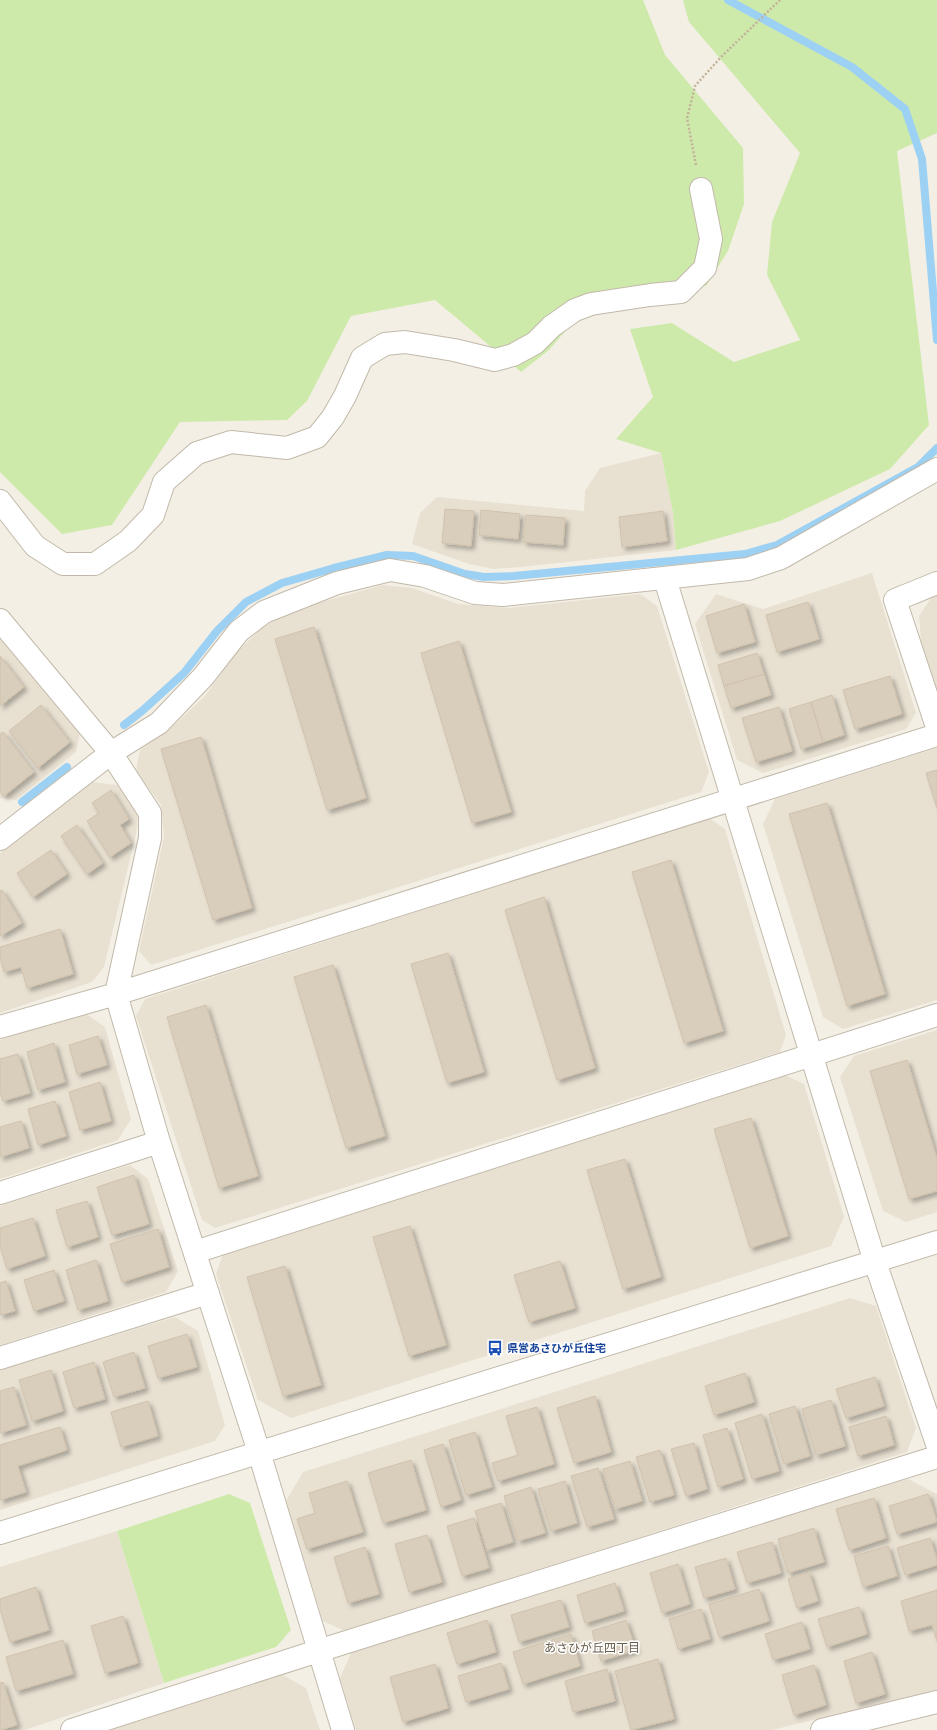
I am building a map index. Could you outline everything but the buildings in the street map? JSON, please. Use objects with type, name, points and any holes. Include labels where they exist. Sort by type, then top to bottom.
[{"type":"street","points":[[0,501],[35,546],[63,564],[95,564],[128,541],[153,515],[164,482],[196,453],[231,442],[287,448],[317,437],[333,417],[346,396],[362,358],[385,344],[405,342],[454,350],[495,360],[513,355],[535,343],[552,326],[569,314],[591,304],[681,292],[705,268],[711,239],[701,188]]},
{"type":"street","points":[[2,832],[111,753],[159,723],[203,678],[239,631],[264,612],[337,583],[390,570],[425,576],[475,593],[503,596],[748,569],[781,558],[937,469]]},
{"type":"street","points":[[665,579],[875,1262],[937,1444]]},
{"type":"street","points":[[937,583],[895,600],[937,727]]},
{"type":"street","points":[[0,620],[111,753],[150,813],[150,838],[116,994],[159,1142],[259,1452],[343,1730]]},
{"type":"street","points":[[0,1028],[116,994],[733,798],[937,735]]},
{"type":"street","points":[[195,1252],[937,1015]]},
{"type":"street","points":[[0,1193],[159,1142]]},
{"type":"street","points":[[0,1533],[937,1242]]},
{"type":"street","points":[[0,1358],[208,1293]]},
{"type":"street","points":[[72,1730],[318,1651],[937,1457]]},
{"type":"street","points":[[822,1730],[937,1702]]},
{"type":"path","points":[[701,188],[687,118],[695,86],[721,57],[780,0]]},
{"type":"shaded area","points":[[661,453],[673,513],[676,550],[493,569],[469,564],[412,544],[420,513],[437,497],[584,511],[585,491],[600,468]]},
{"type":"shaded area","points":[[872,573],[916,713],[906,729],[763,773],[737,760],[695,624],[716,594],[763,609]]},
{"type":"shaded area","points":[[383,585],[412,588],[458,604],[509,608],[640,594],[657,606],[709,772],[701,792],[151,965],[139,951],[164,837],[161,805],[136,771],[140,750],[171,728],[205,696],[237,652],[263,627],[296,609]]},
{"type":"shaded area","points":[[937,596],[937,690],[922,652],[919,616],[931,598]]},
{"type":"shaded area","points":[[0,638],[80,733],[76,752],[16,800],[0,798]]},
{"type":"shaded area","points":[[937,748],[937,1000],[843,1029],[823,1017],[763,824],[775,799]]},
{"type":"shaded area","points":[[92,782],[117,785],[138,812],[136,834],[104,967],[92,982],[0,1013],[0,853]]},
{"type":"shaded area","points":[[709,818],[725,829],[786,1035],[780,1052],[215,1228],[202,1220],[136,1016],[145,999]]},
{"type":"shaded area","points":[[85,1013],[105,1027],[131,1119],[118,1140],[0,1179],[0,1040]]},
{"type":"shaded area","points":[[937,1030],[937,1212],[906,1222],[883,1211],[840,1077],[854,1056]]},
{"type":"shaded area","points":[[785,1075],[804,1084],[844,1217],[831,1246],[291,1418],[258,1400],[216,1274],[223,1254]]},
{"type":"shaded area","points":[[130,1165],[148,1179],[178,1271],[166,1292],[0,1345],[0,1206]]},
{"type":"shaded area","points":[[850,1298],[876,1306],[916,1428],[907,1452],[345,1631],[323,1621],[286,1501],[303,1472]]},
{"type":"shaded area","points":[[175,1317],[198,1331],[225,1425],[215,1441],[0,1510],[0,1370]]},
{"type":"shaded area","points":[[908,1479],[937,1494],[937,1690],[772,1730],[356,1730],[340,1678],[351,1653]]},
{"type":"shaded area","points":[[117,1531],[164,1683],[25,1730],[0,1730],[0,1567]]},
{"type":"shaded area","points":[[283,1675],[306,1688],[320,1730],[108,1730]]},
{"type":"green space","points":[[0,0],[643,0],[665,55],[743,148],[744,204],[728,251],[706,286],[600,291],[549,350],[521,372],[435,300],[351,316],[307,401],[287,420],[180,422],[112,525],[62,534],[0,472]]},
{"type":"green space","points":[[683,0],[937,0],[937,133],[897,151],[929,425],[890,469],[780,521],[676,550],[673,513],[661,453],[616,439],[653,397],[630,329],[672,323],[734,362],[800,340],[767,275],[772,222],[800,153],[689,22]]},
{"type":"green space","points":[[229,1494],[250,1503],[291,1630],[276,1647],[164,1683],[117,1531]]},
{"type":"waterway","points":[[728,0],[852,67],[905,109],[922,159],[937,340]]},
{"type":"waterway","points":[[124,725],[142,711],[184,673],[217,631],[246,602],[282,583],[387,555],[413,556],[465,574],[484,577],[514,576],[745,554],[777,545],[918,467],[937,448]]},
{"type":"waterway","points":[[22,802],[67,767]]},
{"type":"place","name":"県営あさひが丘住宅","points":[[495,1348]]},
{"type":"district","name":"あさひが丘四丁目","points":[[592,1648]]}]
